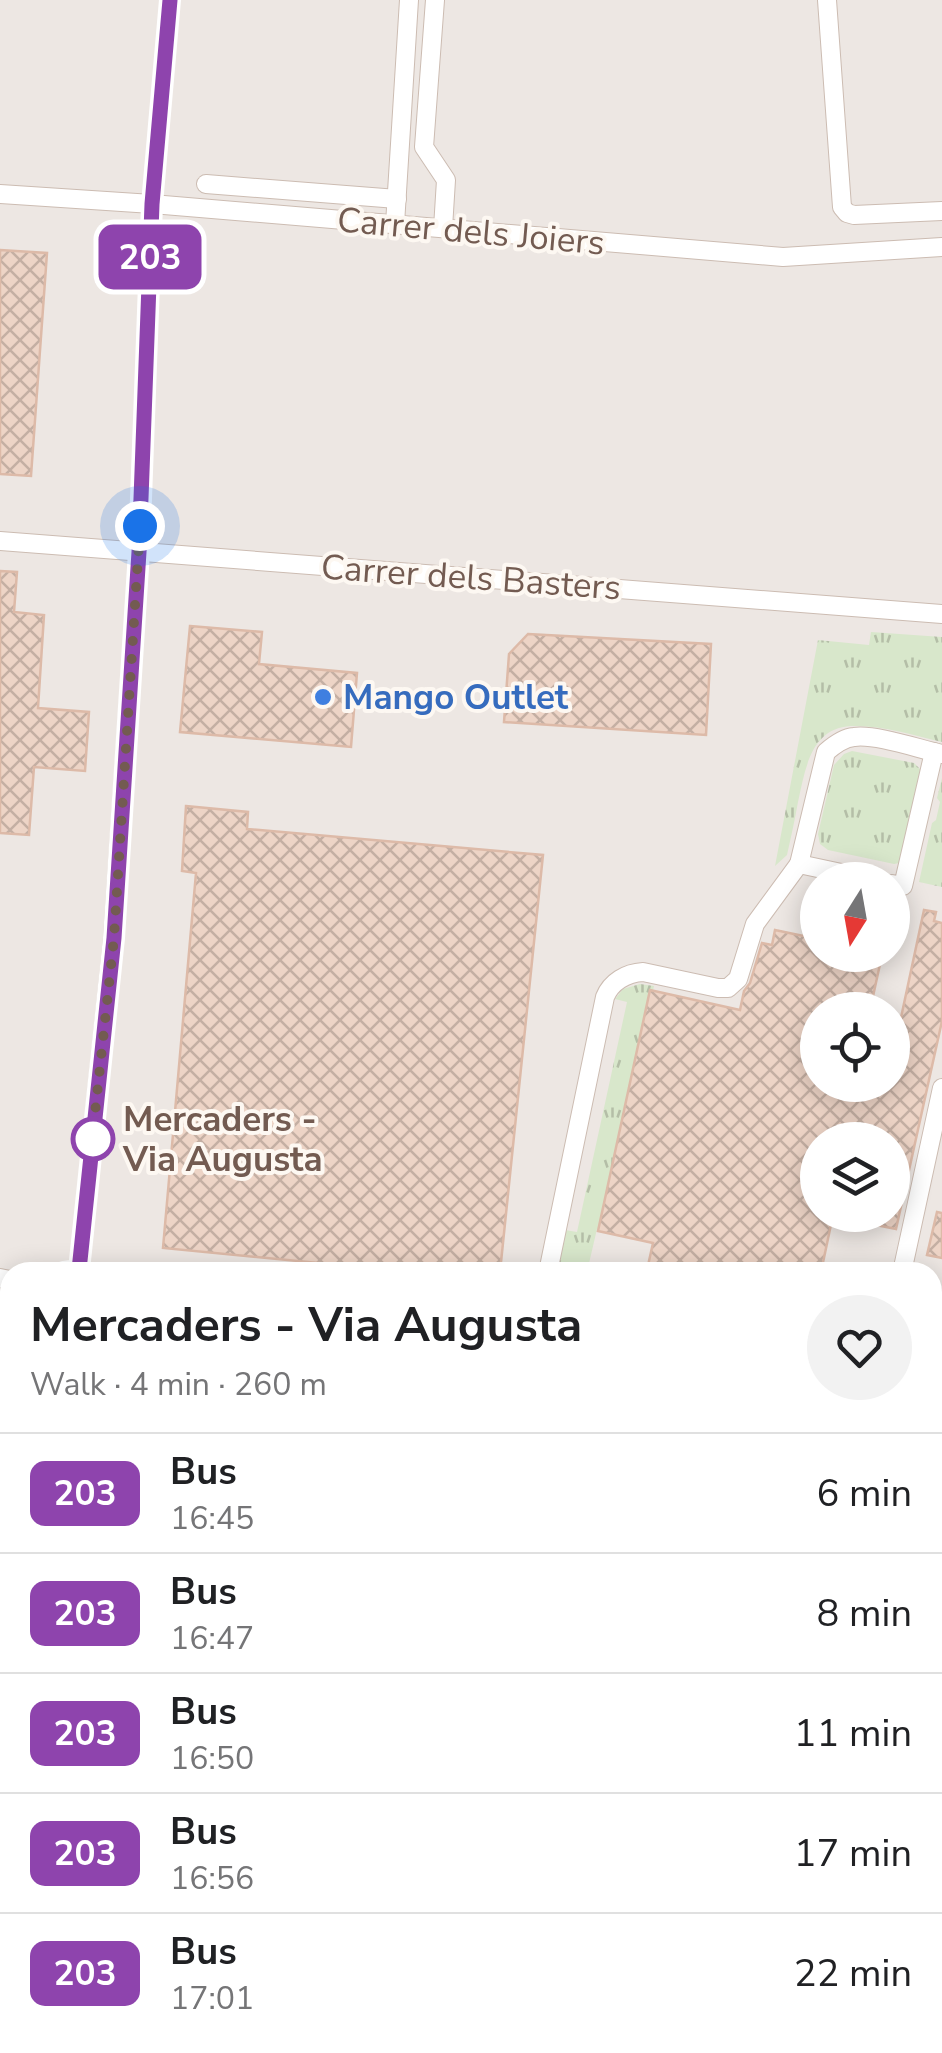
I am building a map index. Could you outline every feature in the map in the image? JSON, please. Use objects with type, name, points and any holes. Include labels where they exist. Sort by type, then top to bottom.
[{"type":"street","points":[[77,1262],[114,938],[139,552],[152,204],[170,0]]},
{"type":"street","points":[[396,224],[408,0]]},
{"type":"street","points":[[435,0],[424,147],[446,180],[443,228]]},
{"type":"street","points":[[826,0],[842,207],[854,215],[942,211]]},
{"type":"street","points":[[206,184],[397,199]]},
{"type":"street","name":"Carrer dels Joiers","points":[[0,194],[783,257],[942,247]]},
{"type":"street","name":"Carrer dels Basters","points":[[0,541],[942,614]]},
{"type":"street","points":[[550,1262],[604,997],[609,988],[633,973],[718,988],[728,988],[738,979],[755,924],[799,864],[821,767],[826,752],[838,742],[852,736],[938,753],[909,862]]},
{"type":"street","points":[[904,1262],[942,1088]]},
{"type":"shaded area","points":[[0,0],[942,0],[942,1262],[0,1262]]},
{"type":"green space","points":[[871,632],[942,637],[942,742],[862,726],[826,734],[807,765],[787,855],[775,866],[818,640],[869,645]]},
{"type":"green space","points":[[852,751],[914,763],[922,771],[899,862],[828,850],[820,844],[818,834],[834,765]]},
{"type":"green space","points":[[942,778],[942,887],[919,882],[940,802],[937,798]]},
{"type":"green space","points":[[640,984],[654,986],[604,1224],[597,1229],[589,1262],[558,1262],[565,1230],[577,1232],[627,1002],[615,999],[623,989]]},
{"type":"building","points":[[0,250],[47,253],[31,476],[0,474]]},
{"type":"building","points":[[0,571],[17,572],[14,612],[44,615],[38,708],[89,712],[85,771],[34,767],[29,835],[0,833]]},
{"type":"building","points":[[190,626],[262,632],[259,664],[357,673],[351,747],[180,732]]},
{"type":"building","points":[[528,634],[711,644],[706,735],[504,722],[509,654]]},
{"type":"building","points":[[186,806],[248,812],[247,829],[543,855],[501,1262],[308,1262],[163,1248],[196,873],[182,871]]},
{"type":"building","points":[[924,910],[936,912],[934,921],[942,923],[942,1021],[910,1166],[910,1122],[800,1122],[800,1232],[829,1232],[823,1262],[649,1262],[653,1243],[598,1231],[650,990],[740,1010],[762,943],[772,945],[775,930],[800,935],[800,972],[878,972],[874,992],[800,992],[800,1102],[910,1102],[910,992],[906,992]]},
{"type":"building","points":[[937,1212],[942,1213],[942,1258],[927,1255]]},
{"type":"bus line","name":"203","points":[[80,1262],[114,938],[139,552],[152,204],[170,0]]},
{"type":"place","name":"Mango Outlet","points":[[323,697]]},
{"type":"place","name":"Mercaders - Via Augusta","points":[[93,1139]]},
{"type":"route","points":[[93,1139],[114,938],[140,526]]}]
